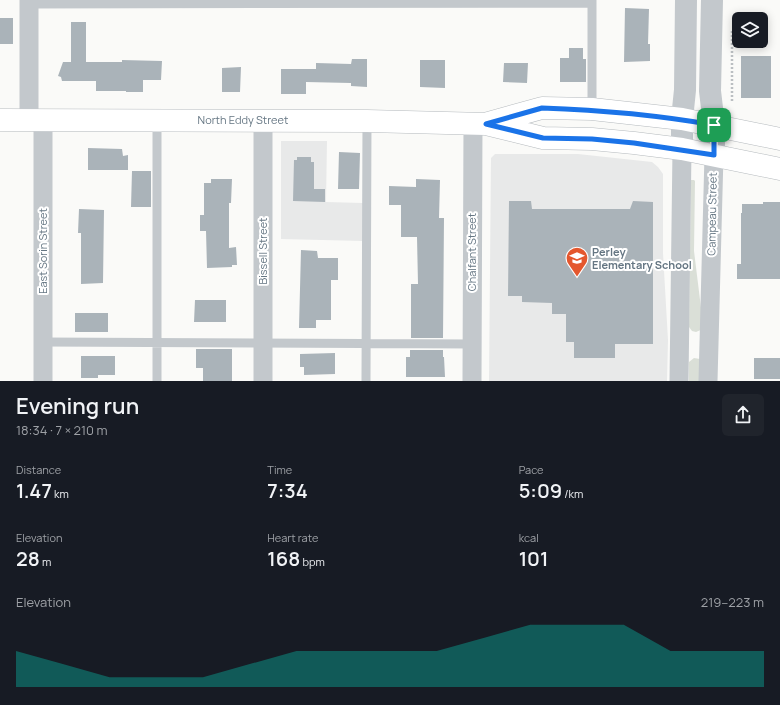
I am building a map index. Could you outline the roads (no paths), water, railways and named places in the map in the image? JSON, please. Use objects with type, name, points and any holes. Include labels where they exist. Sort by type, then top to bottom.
[{"type":"main road","name":"North Eddy Street","points":[[480,123],[542,108],[592,109],[682,119],[780,139]]},
{"type":"main road","name":"North Eddy Street","points":[[0,120],[263,120],[480,123],[543,138],[599,140],[682,149],[780,169]]},
{"type":"street","points":[[680,381],[682,119],[685,90],[686,0]]},
{"type":"street","name":"Campeau Street","points":[[708,381],[714,155],[714,125],[710,91],[712,0]]},
{"type":"street","name":"East Sorin Street","points":[[29,2],[36,120],[43,381]]},
{"type":"street","name":"Bissell Street","points":[[263,120],[263,381]]},
{"type":"street","name":"Chalfant Street","points":[[472,381],[480,123]]},
{"type":"lane","points":[[29,2],[592,1],[592,109]]},
{"type":"lane","points":[[156,381],[157,121]]},
{"type":"lane","points":[[366,381],[367,121]]},
{"type":"lane","points":[[43,342],[472,344]]},
{"type":"place","name":"Perley Elementary School","points":[[577,278]]}]
